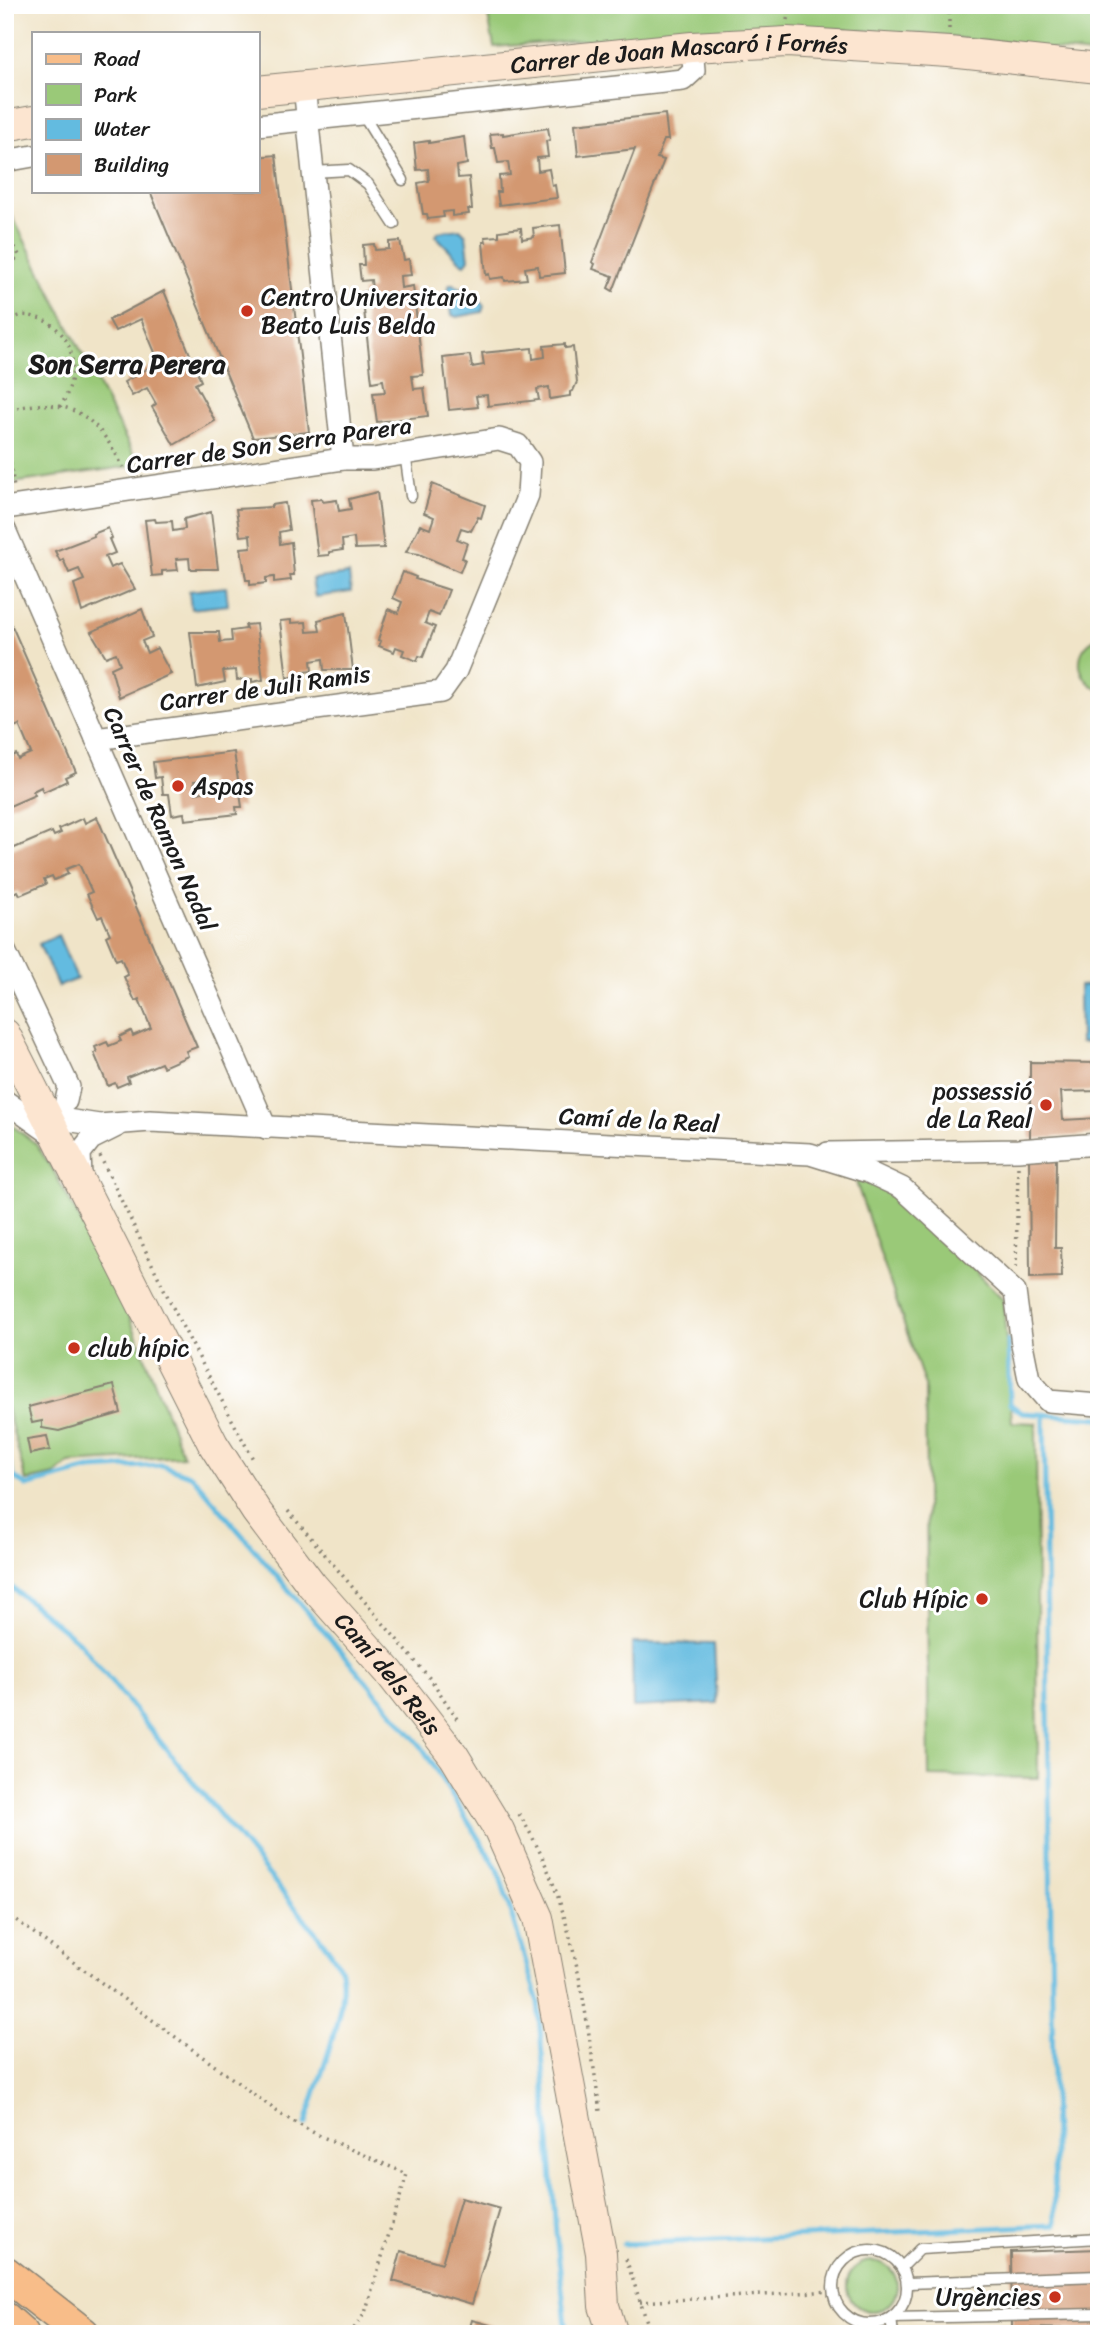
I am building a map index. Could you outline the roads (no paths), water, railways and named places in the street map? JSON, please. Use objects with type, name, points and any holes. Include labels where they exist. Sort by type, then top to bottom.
[{"type":"main road","points":[[5,2273],[83,2334]]},
{"type":"main road","points":[[5,2292],[55,2334]]},
{"type":"main road","points":[[5,2319],[22,2334]]},
{"type":"street","name":"Carrer de Joan Mascaró i Fornés","points":[[259,91],[692,47],[787,42],[949,52],[1099,68]]},
{"type":"street","points":[[259,125],[683,80],[694,70],[692,47]]},
{"type":"street","points":[[304,86],[343,459]]},
{"type":"street","points":[[5,126],[32,121]]},
{"type":"street","points":[[5,161],[32,156]]},
{"type":"street","name":"Carrer de Son Serra Parera","points":[[5,508],[499,439],[518,445],[530,462],[528,495],[456,671],[440,692]]},
{"type":"street","name":"Carrer de Ramon Nadal","points":[[5,530],[266,1128]]},
{"type":"street","name":"Carrer de Juli Ramis","points":[[96,739],[440,692]]},
{"type":"street","points":[[5,951],[69,1087],[57,1119]]},
{"type":"street","name":"Camí dels Reis","points":[[11,1045],[57,1119],[82,1187],[213,1444],[256,1511],[312,1585],[388,1672],[453,1756],[499,1830],[538,1918],[601,2253],[604,2306],[613,2334]]},
{"type":"street","name":"Camí dels Reis","points":[[5,1101],[57,1119]]},
{"type":"street","name":"Camí de la Real","points":[[57,1119],[99,1125],[150,1121],[810,1154],[868,1172],[902,1188],[1015,1292],[1029,1379],[1048,1401],[1099,1405]]},
{"type":"street","points":[[82,1187],[79,1153],[91,1139],[122,1123]]},
{"type":"street","points":[[810,1154],[1018,1150],[1099,1144]]},
{"type":"street","name":"Camí dels Reis","points":[[601,2253],[630,2334]]},
{"type":"lane","points":[[363,115],[403,180]]},
{"type":"lane","points":[[312,172],[349,170],[368,184],[394,224]]},
{"type":"lane","points":[[405,453],[411,495]]},
{"type":"lane","points":[[902,2267],[920,2249],[1099,2238]]},
{"type":"lane","points":[[871,2249],[894,2258],[902,2267],[908,2283],[903,2305],[876,2329],[844,2314],[836,2304],[833,2291],[839,2267],[847,2258],[871,2249]]},
{"type":"lane","points":[[908,2283],[1099,2276]]},
{"type":"lane","points":[[891,2318],[1099,2314]]},
{"type":"lane","points":[[891,2318],[893,2334]]},
{"type":"lane","points":[[854,2321],[855,2334]]},
{"type":"water","points":[[460,229],[466,235],[469,259],[465,264],[436,236],[438,232]]},
{"type":"water","points":[[450,284],[481,302],[484,306],[482,312],[457,317],[452,315],[448,289]]},
{"type":"water","points":[[349,574],[351,592],[315,597],[312,579]]},
{"type":"water","points":[[226,587],[228,605],[191,609],[189,591]]},
{"type":"water","points":[[58,935],[77,979],[58,987],[39,944]]},
{"type":"water","points":[[1099,985],[1099,1042],[1080,1043],[1079,986]]},
{"type":"water","points":[[632,1643],[714,1644],[717,1703],[633,1707]]},
{"type":"waterway","points":[[1008,1341],[1010,1404],[1022,1413],[1099,1418]]},
{"type":"waterway","points":[[623,2244],[1055,2225],[1044,1414]]},
{"type":"waterway","points":[[5,1445],[13,1476],[26,1486],[90,1469],[162,1465],[192,1476],[422,1747],[498,1870],[538,2002],[556,2233],[567,2334]]},
{"type":"waterway","points":[[5,1582],[79,1642],[321,1939],[337,1963],[341,1971],[340,2005],[306,2124]]},
{"type":"place","name":"Centro Universitario Beato Luis Belda","points":[[247,311]]},
{"type":"place","name":"Aspas","points":[[178,786]]},
{"type":"place","name":"possessió de La Real","points":[[1046,1105]]},
{"type":"place","name":"club hípic","points":[[74,1348]]},
{"type":"place","name":"Club Hípic","points":[[982,1599]]},
{"type":"place","name":"Urgències","points":[[1055,2297]]},
{"type":"district","name":"Son Serra Perera","points":[[127,364]]}]
